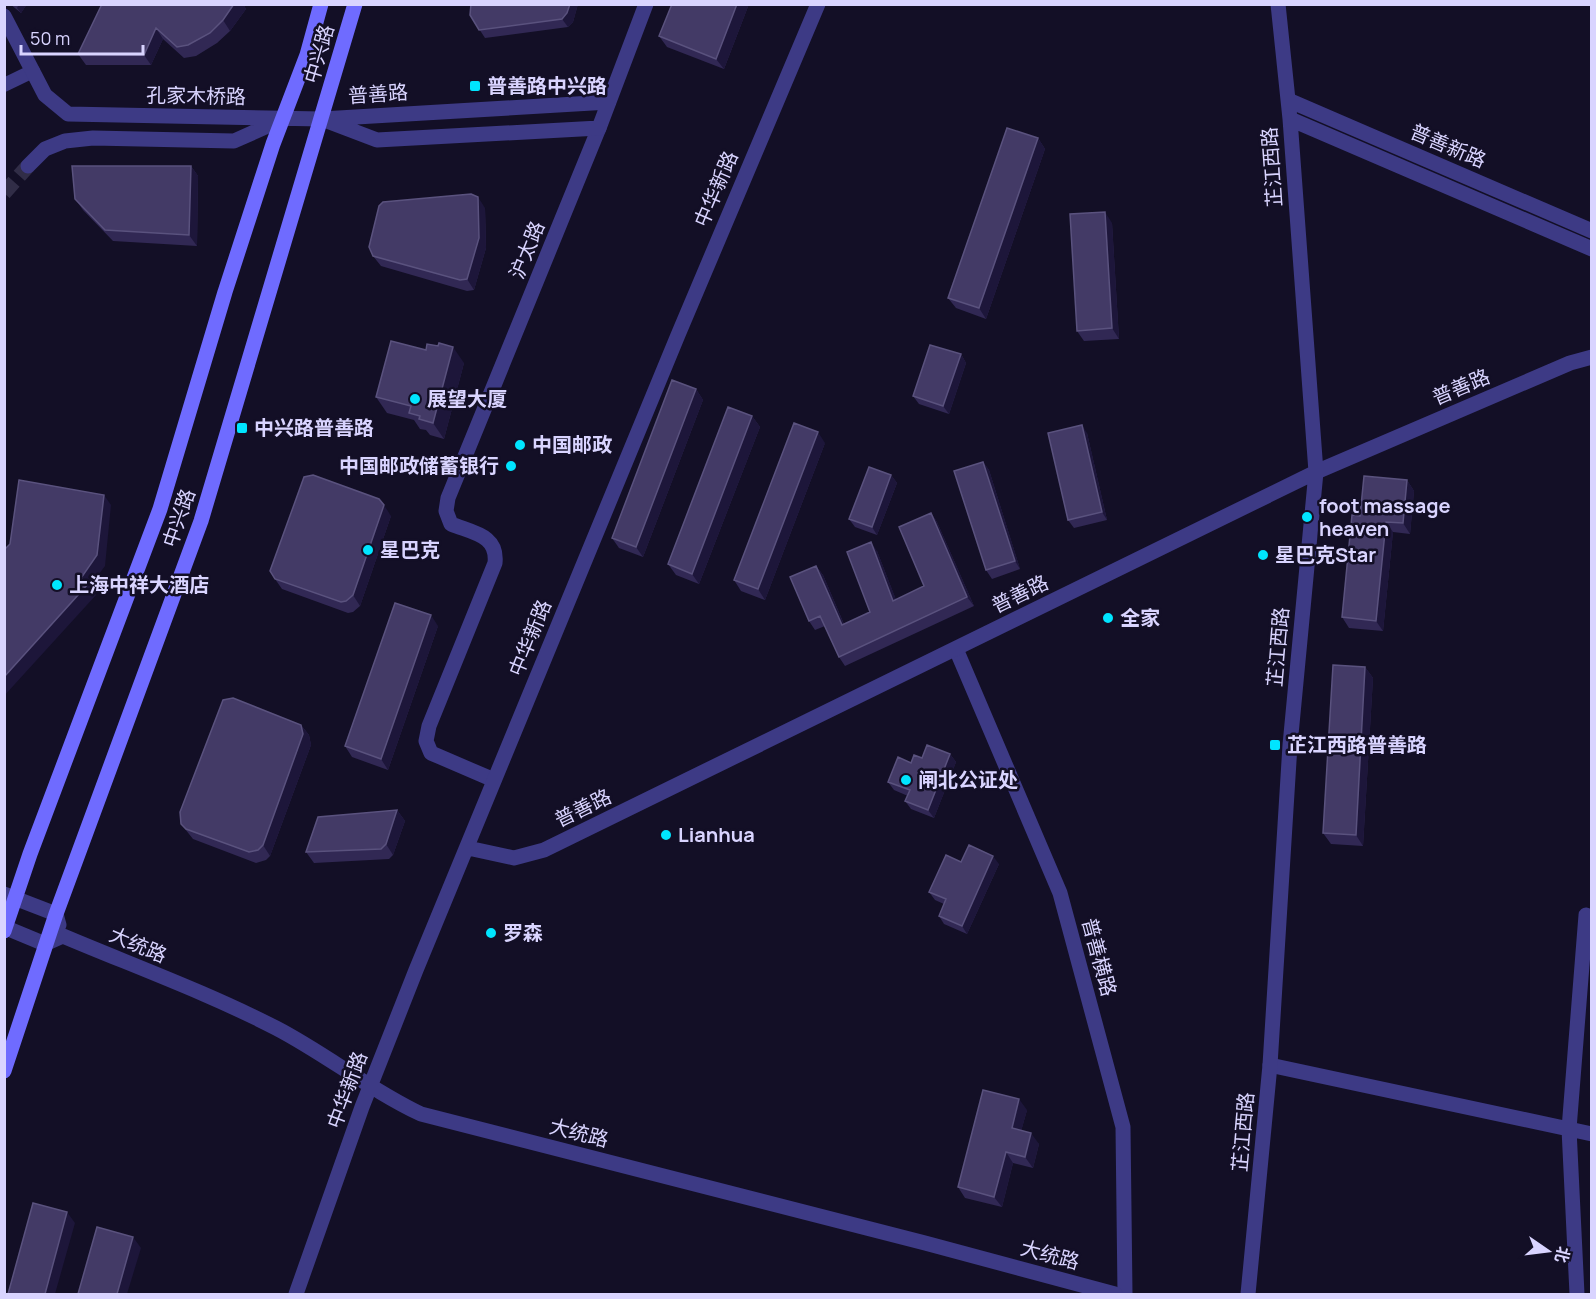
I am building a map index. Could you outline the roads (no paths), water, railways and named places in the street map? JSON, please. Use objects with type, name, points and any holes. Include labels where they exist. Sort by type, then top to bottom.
[{"type":"main road","name":"中兴路","points":[[5,929],[10,896],[160,509],[225,292],[273,144],[285,118],[321,4]]},
{"type":"main road","name":"中兴路","points":[[4,1071],[45,944],[201,520],[355,4]]},
{"type":"street","name":"沪太路","points":[[494,780],[431,753],[426,741],[429,726],[495,563],[496,550],[492,541],[451,524],[446,511],[448,498],[599,129],[646,4]]},
{"type":"street","name":"中华新路","points":[[296,1294],[370,1086],[691,302],[818,4]]},
{"type":"street","name":"芷江西路","points":[[1248,1294],[1270,1065],[1290,745],[1316,472],[1290,119],[1278,4]]},
{"type":"street","points":[[4,16],[33,71],[4,85]]},
{"type":"street","name":"孔家木桥路","points":[[33,71],[45,95],[68,114],[322,119]]},
{"type":"street","name":"普善新路","points":[[1288,100],[1592,231]]},
{"type":"street","name":"普善路","points":[[322,119],[609,102]]},
{"type":"street","points":[[28,166],[45,149],[65,141],[93,138],[234,141],[285,118]]},
{"type":"street","name":"普善路","points":[[322,119],[377,140],[599,129]]},
{"type":"street","name":"普善新路","points":[[1290,119],[1592,249]]},
{"type":"street","name":"普善路","points":[[468,848],[514,858],[544,850],[1316,472],[1570,363],[1592,357]]},
{"type":"street","name":"普善横路","points":[[956,649],[1060,893],[1123,1127],[1125,1294]]},
{"type":"street","points":[[5,929],[45,944],[63,936],[56,914],[10,896]]},
{"type":"street","points":[[1577,1294],[1569,1130],[1586,915]]},
{"type":"street","name":"大统路","points":[[63,936],[274,1027],[338,1064],[370,1086],[421,1114],[925,1242],[1115,1294]]},
{"type":"street","points":[[1270,1065],[1592,1134]]},
{"type":"tunnel","points":[[4,193],[28,166]]},
{"type":"place","name":"普善路中兴路","points":[[475,86]]},
{"type":"place","name":"展望大厦","points":[[415,399]]},
{"type":"place","name":"中兴路普善路","points":[[242,428]]},
{"type":"place","name":"中国邮政","points":[[520,445]]},
{"type":"place","name":"中国邮政储蓄银行","points":[[511,466]]},
{"type":"place","name":"foot massage heaven","points":[[1307,517]]},
{"type":"place","name":"星巴克","points":[[368,550]]},
{"type":"place","name":"星巴克Star","points":[[1263,555]]},
{"type":"place","name":"上海中祥大酒店","points":[[57,585]]},
{"type":"place","name":"全家","points":[[1108,618]]},
{"type":"place","name":"芷江西路普善路","points":[[1275,745]]},
{"type":"place","name":"闸北公证处","points":[[906,780]]},
{"type":"place","name":"Lianhua","points":[[666,835]]},
{"type":"place","name":"罗森","points":[[491,933]]}]
